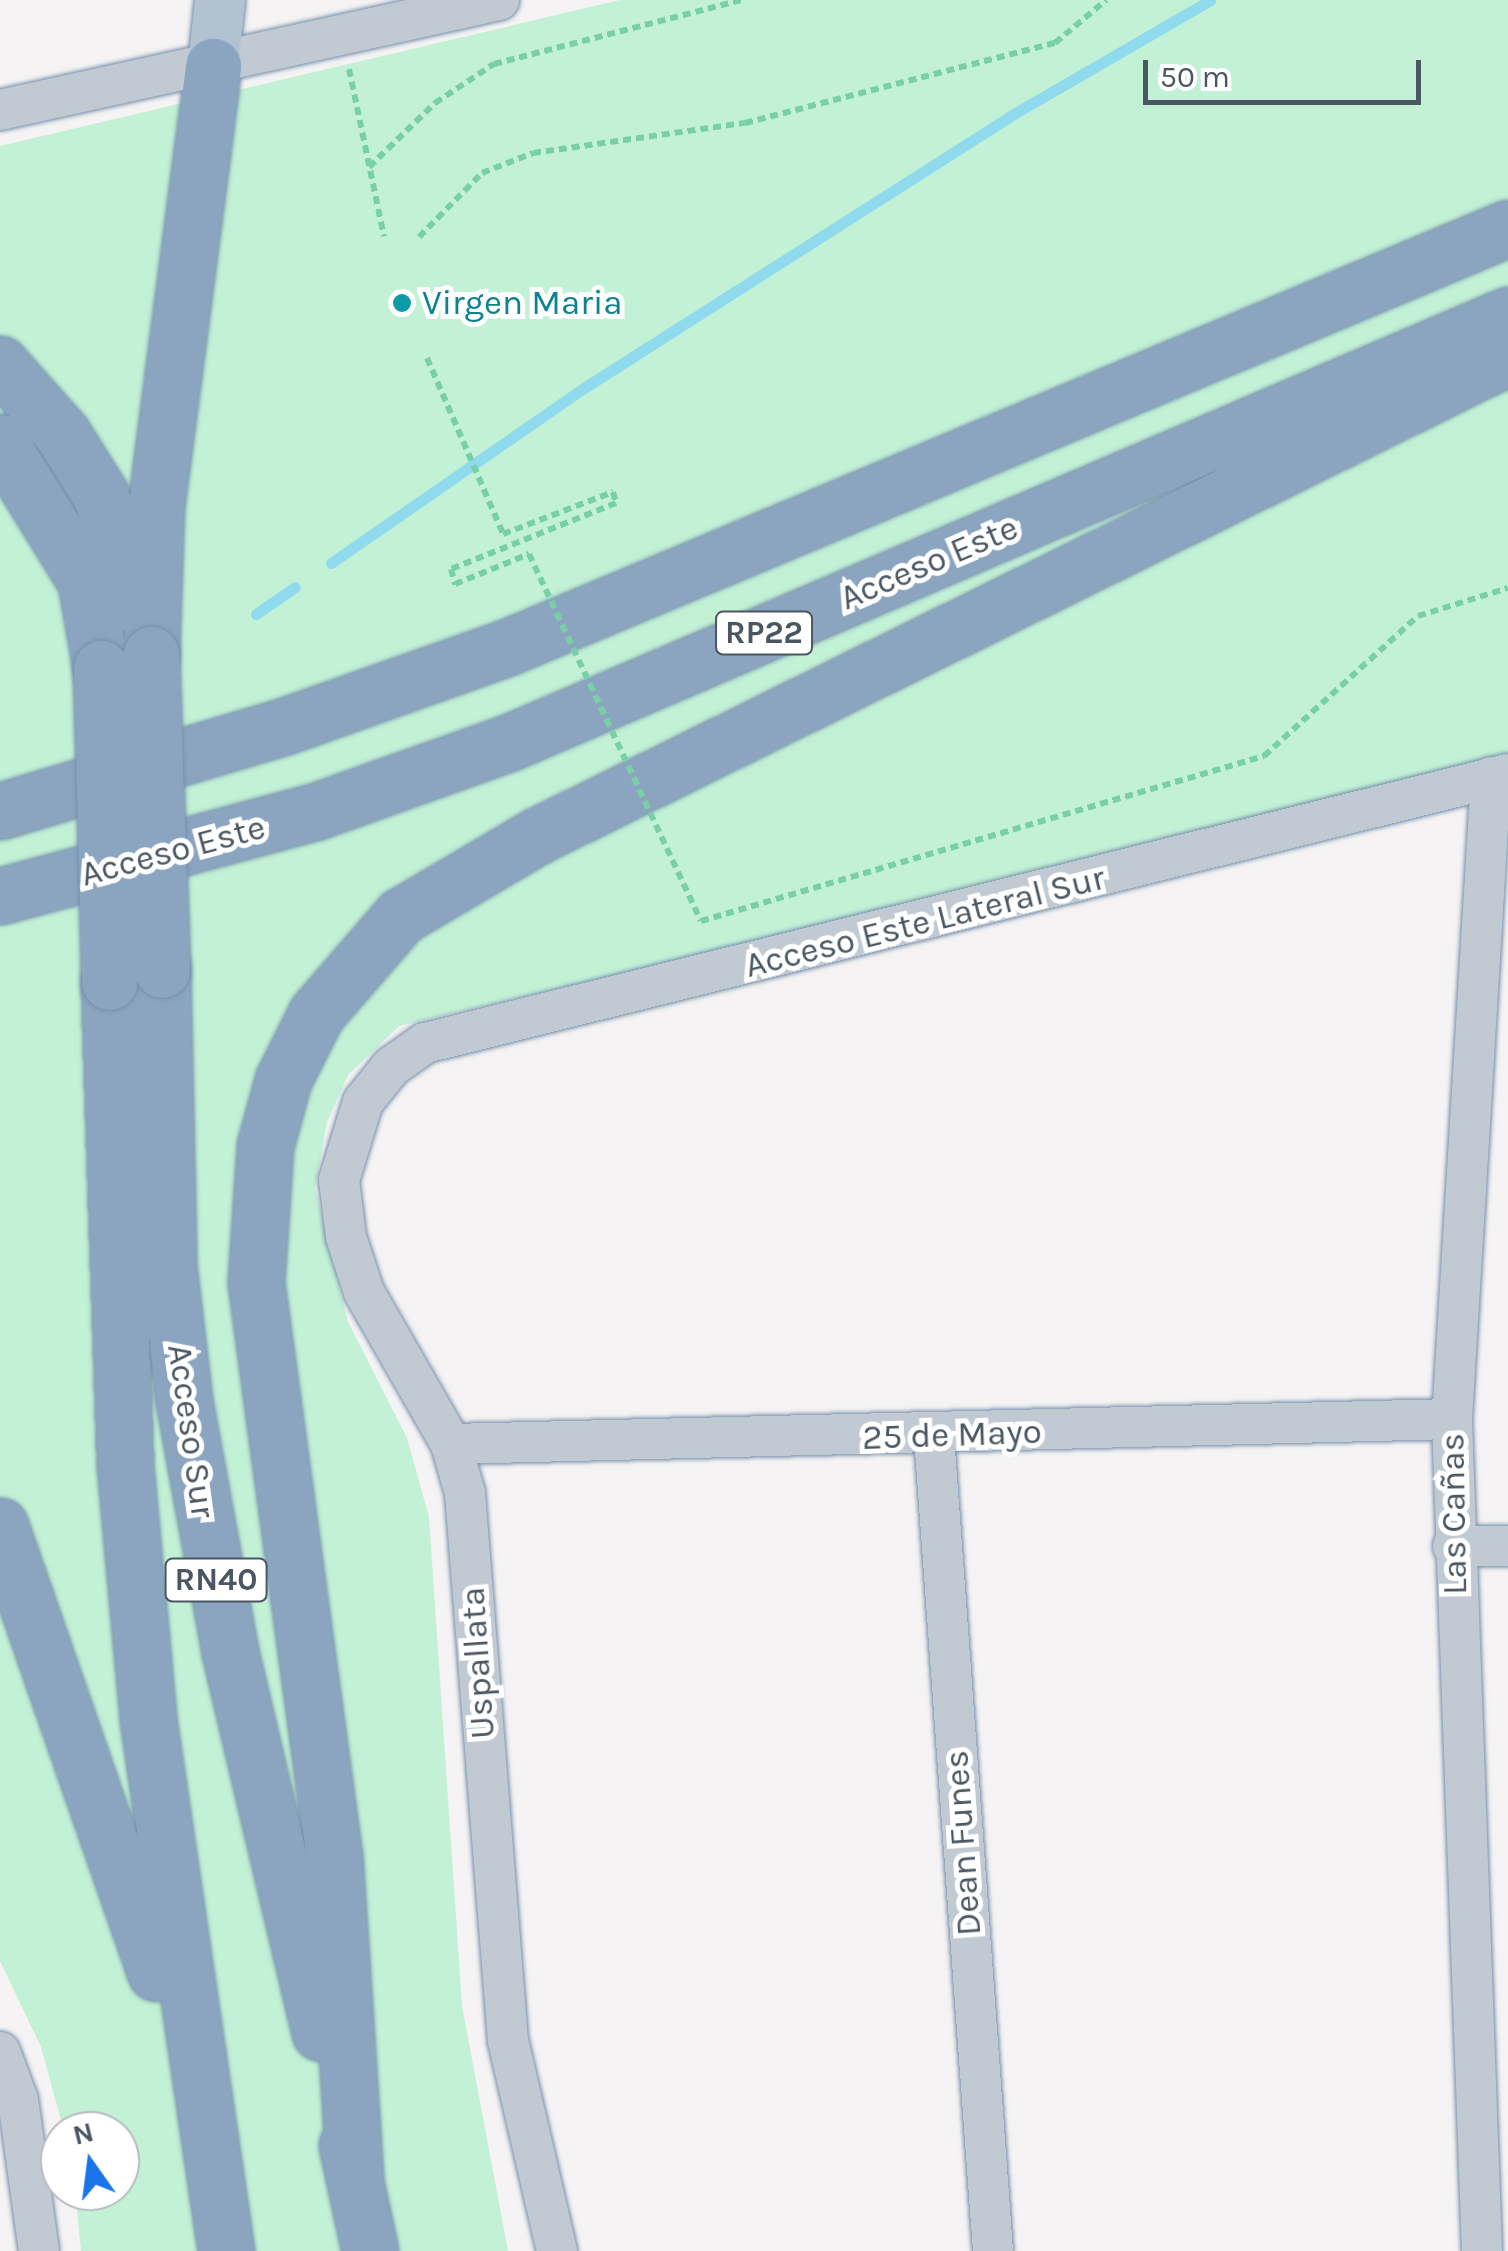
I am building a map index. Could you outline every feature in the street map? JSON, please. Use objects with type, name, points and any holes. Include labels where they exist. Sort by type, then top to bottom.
[{"type":"highway","points":[[126,661],[162,448],[213,66]]},
{"type":"highway","name":"RP22","points":[[5,809],[285,726],[508,647],[1508,228]]},
{"type":"highway","name":"Acceso Este","points":[[0,896],[314,812],[508,743],[1508,315]]},
{"type":"highway","points":[[355,2178],[334,1856],[256,1282],[265,1146],[284,1080],[316,1014],[401,916],[522,844],[1508,357]]},
{"type":"highway","points":[[0,364],[63,435],[100,494],[126,661]]},
{"type":"highway","points":[[0,442],[86,582],[126,661]]},
{"type":"highway","name":"Acceso Sur","points":[[126,661],[162,970],[168,1264],[187,1418],[249,1739],[370,2251]]},
{"type":"highway","name":"Acceso Sur","points":[[126,661],[109,982],[124,1465],[200,2114],[226,2251]]},
{"type":"highway","points":[[0,1526],[200,2114]]},
{"type":"main road","points":[[213,66],[220,0]]},
{"type":"street","points":[[0,110],[342,39],[499,0]]},
{"type":"street","name":"Acceso Este Lateral Sur","points":[[363,1102],[390,1067],[425,1043],[1500,776]]},
{"type":"street","name":"Las Cañas","points":[[1482,2251],[1453,1546],[1452,1419],[1500,776]]},
{"type":"street","name":"Uspallata","points":[[363,1102],[339,1180],[346,1238],[364,1292],[451,1444],[465,1493],[508,2041],[557,2251]]},
{"type":"street","name":"25 de Mayo","points":[[451,1444],[934,1436],[1452,1419]]},
{"type":"street","name":"Dean Funes","points":[[934,1436],[993,2251]]},
{"type":"street","points":[[1453,1546],[1508,1546]]},
{"type":"street","points":[[0,2052],[18,2100],[39,2251]]},
{"type":"path","points":[[370,167],[435,104],[494,64],[741,0]]},
{"type":"path","points":[[419,237],[482,173],[533,153],[746,123],[1054,43],[1106,0]]},
{"type":"path","points":[[342,39],[384,236]]},
{"type":"path","points":[[427,358],[504,534],[613,492],[616,502],[451,569],[455,584],[529,554],[701,921],[1264,756],[1418,616],[1508,588]]},
{"type":"green space","points":[[620,0],[1508,0],[1508,764],[399,1026],[348,1075],[327,1122],[315,1188],[348,1322],[407,1438],[429,1517],[462,2006],[508,2251],[81,2251],[77,2211],[140,2211],[140,2111],[59,2111],[41,2047],[0,1961],[0,146]]},
{"type":"waterway","points":[[331,563],[587,386],[1012,115],[1210,0]]},
{"type":"waterway","points":[[256,614],[295,587]]},
{"type":"place","name":"Virgen Maria","points":[[402,303]]}]
